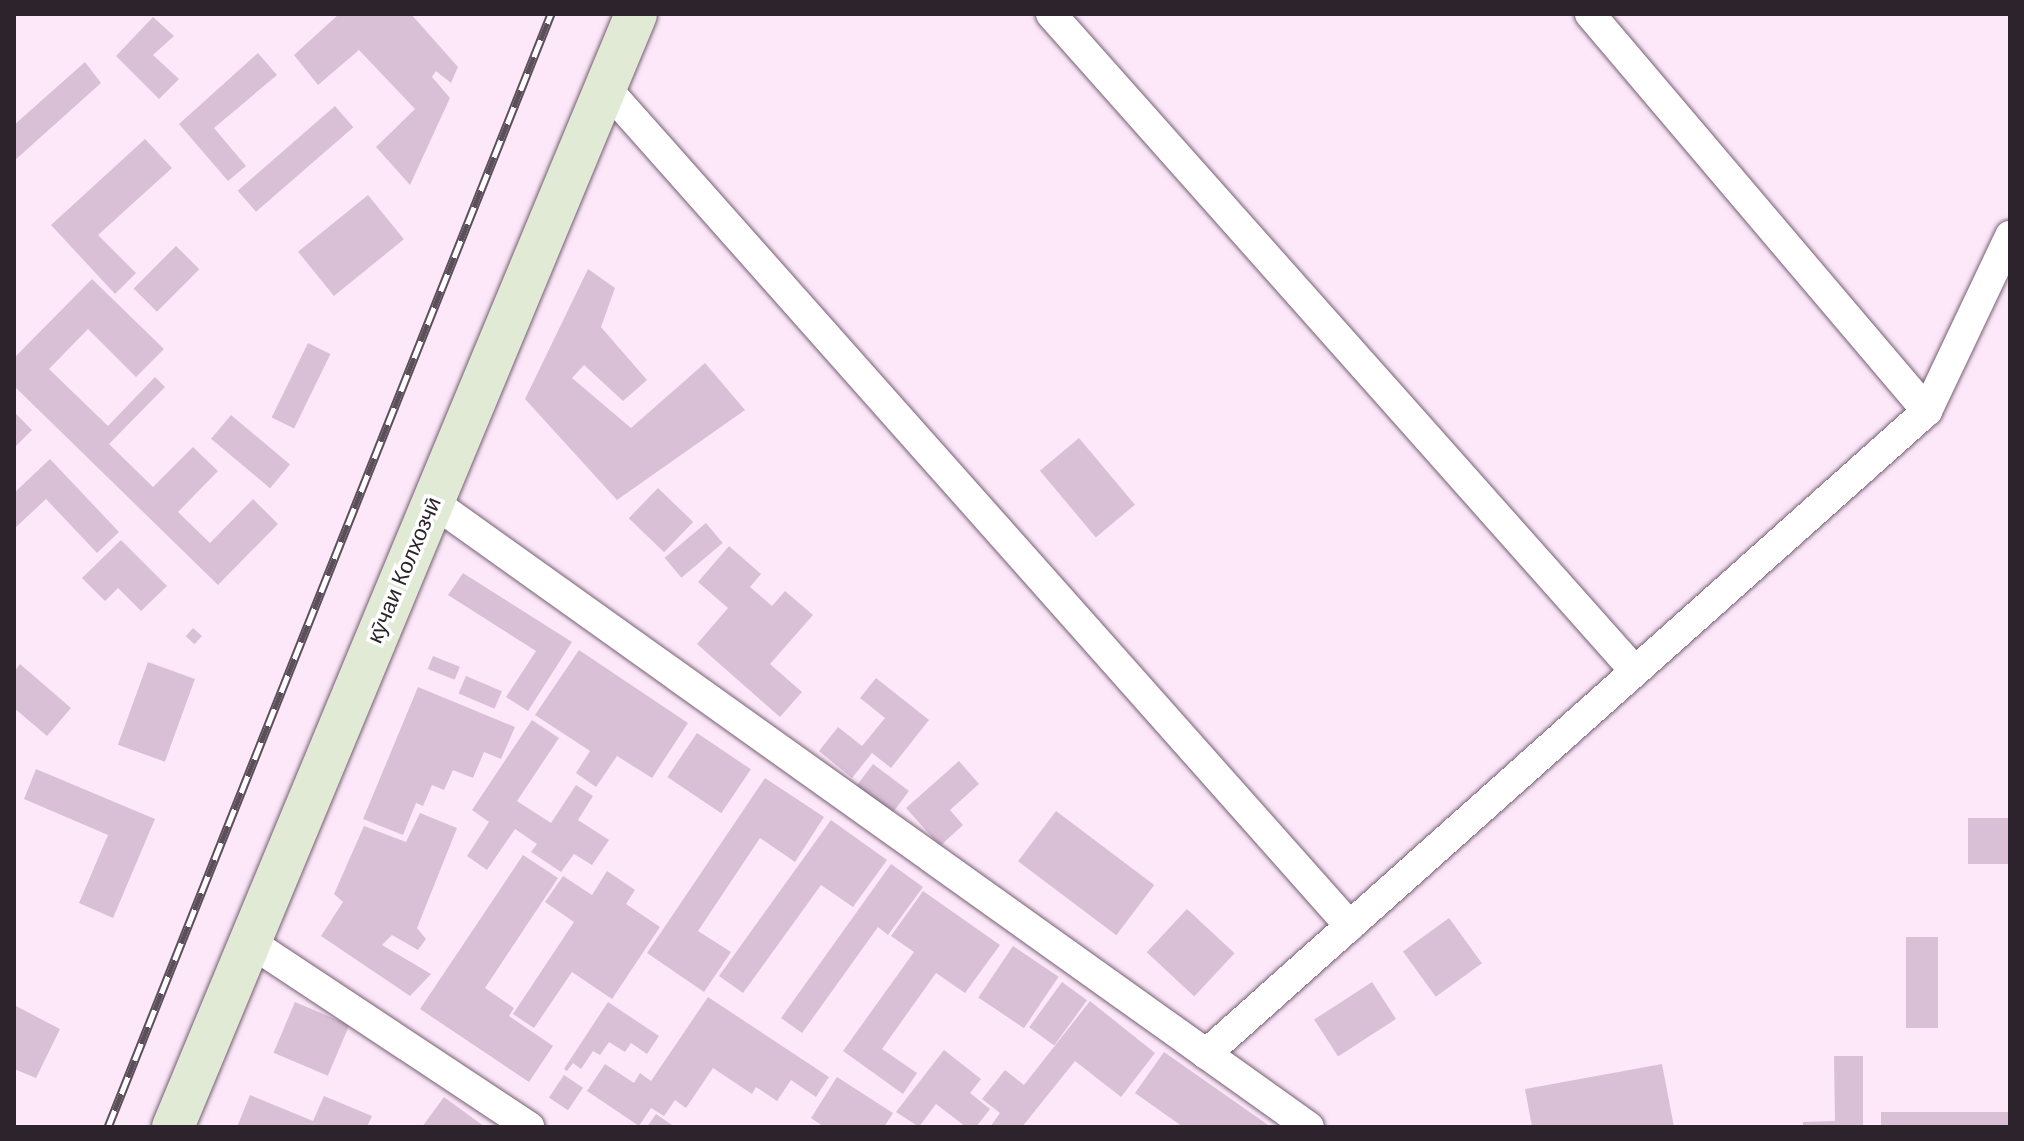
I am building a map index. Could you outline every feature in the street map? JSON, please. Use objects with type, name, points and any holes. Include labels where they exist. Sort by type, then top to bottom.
[{"type":"main road","name":"кӯчаи Колхозчӣ","points":[[173,1127],[636,14]]},
{"type":"street","points":[[1051,14],[1635,671]]},
{"type":"street","points":[[1590,14],[1927,411]]},
{"type":"street","points":[[605,87],[1350,926]]},
{"type":"street","points":[[1206,1054],[1927,411],[2010,236]]},
{"type":"street","points":[[433,502],[1309,1127]]},
{"type":"street","points":[[250,942],[529,1127]]},
{"type":"building","points":[[339,14],[411,14],[458,67],[451,83],[436,71],[432,77],[450,98],[410,185],[376,147],[415,109],[359,50],[318,85],[294,55]]},
{"type":"building","points":[[153,17],[174,36],[153,55],[179,79],[159,99],[116,56]]},
{"type":"building","points":[[258,53],[277,75],[214,128],[246,166],[228,181],[179,124]]},
{"type":"building","points":[[85,62],[101,83],[14,161],[14,125]]},
{"type":"building","points":[[335,106],[353,127],[256,212],[238,191]]},
{"type":"building","points":[[145,139],[172,168],[98,235],[136,273],[115,294],[51,225]]},
{"type":"building","points":[[368,195],[404,239],[334,296],[298,252]]},
{"type":"building","points":[[176,246],[199,269],[157,312],[134,288]]},
{"type":"building","points":[[588,269],[615,288],[601,327],[647,380],[623,401],[584,365],[572,378],[631,428],[705,363],[745,410],[617,500],[525,399]]},
{"type":"building","points":[[92,279],[164,349],[136,377],[88,329],[49,369],[108,426],[155,377],[165,387],[109,444],[153,487],[193,447],[218,471],[178,512],[210,543],[253,499],[278,524],[218,585],[14,386],[14,358]]},
{"type":"building","points":[[308,343],[330,354],[294,429],[272,418]]},
{"type":"building","points":[[14,412],[32,430],[14,448]]},
{"type":"building","points":[[231,415],[290,464],[270,488],[211,439]]},
{"type":"building","points":[[1079,438],[1135,505],[1096,537],[1040,471]]},
{"type":"building","points":[[50,459],[119,532],[97,553],[46,499],[14,529],[14,493]]},
{"type":"building","points":[[658,488],[693,522],[664,552],[629,518]]},
{"type":"building","points":[[706,523],[723,543],[681,578],[665,558]]},
{"type":"building","points":[[121,540],[167,586],[141,611],[118,588],[105,601],[82,578]]},
{"type":"building","points":[[729,546],[761,574],[750,587],[772,606],[785,591],[813,615],[770,664],[802,692],[780,717],[697,644],[728,608],[698,582]]},
{"type":"building","points":[[463,573],[572,642],[528,711],[506,697],[536,651],[448,595]]},
{"type":"building","points":[[193,628],[202,636],[195,644],[186,636]]},
{"type":"building","points":[[579,650],[688,723],[652,778],[617,756],[596,787],[576,773],[590,751],[535,715]]},
{"type":"building","points":[[433,656],[460,667],[455,680],[428,669]]},
{"type":"building","points":[[148,662],[195,679],[165,762],[118,745]]},
{"type":"building","points":[[20,664],[71,708],[47,736],[14,708],[14,672]]},
{"type":"building","points":[[466,676],[502,691],[494,709],[459,693]]},
{"type":"building","points":[[876,678],[929,720],[891,768],[872,753],[852,778],[819,751],[838,727],[862,746],[885,718],[860,698]]},
{"type":"building","points":[[418,687],[515,727],[501,759],[484,752],[473,778],[453,770],[444,790],[432,785],[423,806],[416,803],[403,835],[363,819]]},
{"type":"building","points":[[532,720],[559,738],[517,801],[551,823],[576,785],[593,796],[578,820],[609,840],[592,865],[574,854],[561,872],[531,852],[537,844],[515,829],[487,870],[467,856],[489,822],[472,810]]},
{"type":"building","points":[[697,733],[751,769],[721,813],[667,777]]},
{"type":"building","points":[[959,761],[979,784],[950,810],[963,825],[940,846],[906,808]]},
{"type":"building","points":[[873,764],[909,791],[892,813],[856,786]]},
{"type":"building","points":[[36,769],[155,819],[113,918],[79,903],[108,835],[24,799]]},
{"type":"building","points":[[765,778],[824,817],[795,862],[760,838],[698,931],[731,952],[704,992],[647,953]]},
{"type":"building","points":[[1056,811],[1154,885],[1116,935],[1018,861]]},
{"type":"building","points":[[420,813],[457,828],[417,928],[426,939],[418,950],[392,935],[382,945],[431,974],[410,996],[321,936],[343,902],[334,894],[364,826],[406,842]]},
{"type":"building","points":[[1968,818],[2010,818],[2010,864],[1968,864]]},
{"type":"building","points":[[831,820],[887,860],[853,907],[821,885],[743,993],[719,976]]},
{"type":"building","points":[[523,855],[558,878],[485,988],[514,1008],[509,1016],[553,1046],[529,1082],[420,1009]]},
{"type":"building","points":[[891,864],[923,887],[888,935],[878,927],[802,1033],[781,1018]]},
{"type":"building","points":[[607,871],[635,890],[626,904],[660,927],[612,999],[572,972],[534,1028],[513,1014],[574,922],[545,902],[563,876],[592,895]]},
{"type":"building","points":[[923,891],[1000,945],[965,993],[936,973],[882,1049],[917,1073],[903,1094],[843,1051],[914,952],[891,936]]},
{"type":"building","points":[[1187,909],[1235,953],[1194,996],[1147,952]]},
{"type":"building","points":[[1449,918],[1482,963],[1436,997],[1403,952]]},
{"type":"building","points":[[1906,937],[1938,937],[1938,1028],[1906,1028]]},
{"type":"building","points":[[1013,946],[1059,977],[1024,1028],[978,997]]},
{"type":"building","points":[[1062,982],[1087,1000],[1054,1046],[1029,1027]]},
{"type":"building","points":[[1372,982],[1396,1019],[1338,1056],[1314,1020]]},
{"type":"building","points":[[708,997],[829,1077],[816,1097],[791,1080],[777,1101],[756,1087],[752,1094],[713,1068],[686,1108],[675,1100],[664,1116],[651,1108],[639,1126],[587,1091],[605,1064],[634,1083],[640,1073],[651,1081]]},
{"type":"building","points":[[1090,1001],[1155,1053],[1121,1097],[1075,1061],[1022,1127],[990,1127],[1000,1113],[982,1099],[1005,1070],[1024,1085]]},
{"type":"building","points":[[295,1002],[349,1025],[328,1076],[274,1053]]},
{"type":"building","points":[[608,1002],[659,1036],[647,1054],[631,1043],[625,1052],[609,1042],[600,1055],[593,1051],[581,1069],[573,1063],[567,1071],[564,1069]]},
{"type":"building","points":[[14,1005],[60,1029],[36,1078],[14,1069]]},
{"type":"building","points":[[944,1050],[981,1079],[970,1093],[990,1109],[976,1127],[966,1127],[936,1104],[919,1127],[896,1112]]},
{"type":"building","points":[[1164,1052],[1271,1127],[1183,1127],[1135,1093]]},
{"type":"building","points":[[1834,1056],[1863,1056],[1863,1127],[1803,1127],[1803,1122],[1835,1121]]},
{"type":"building","points":[[1662,1064],[1674,1127],[1532,1127],[1525,1089]]},
{"type":"building","points":[[564,1075],[583,1088],[568,1110],[549,1097]]},
{"type":"building","points":[[837,1077],[893,1113],[884,1127],[824,1127],[811,1118]]},
{"type":"building","points":[[250,1095],[313,1121],[324,1096],[372,1116],[367,1127],[237,1127]]},
{"type":"building","points":[[444,1097],[485,1127],[422,1127]]},
{"type":"building","points":[[1881,1112],[2010,1112],[2010,1127],[1881,1127]]},
{"type":"building","points":[[656,1114],[675,1127],[647,1127]]},
{"type":"railway","points":[[108,1127],[551,14]]}]
